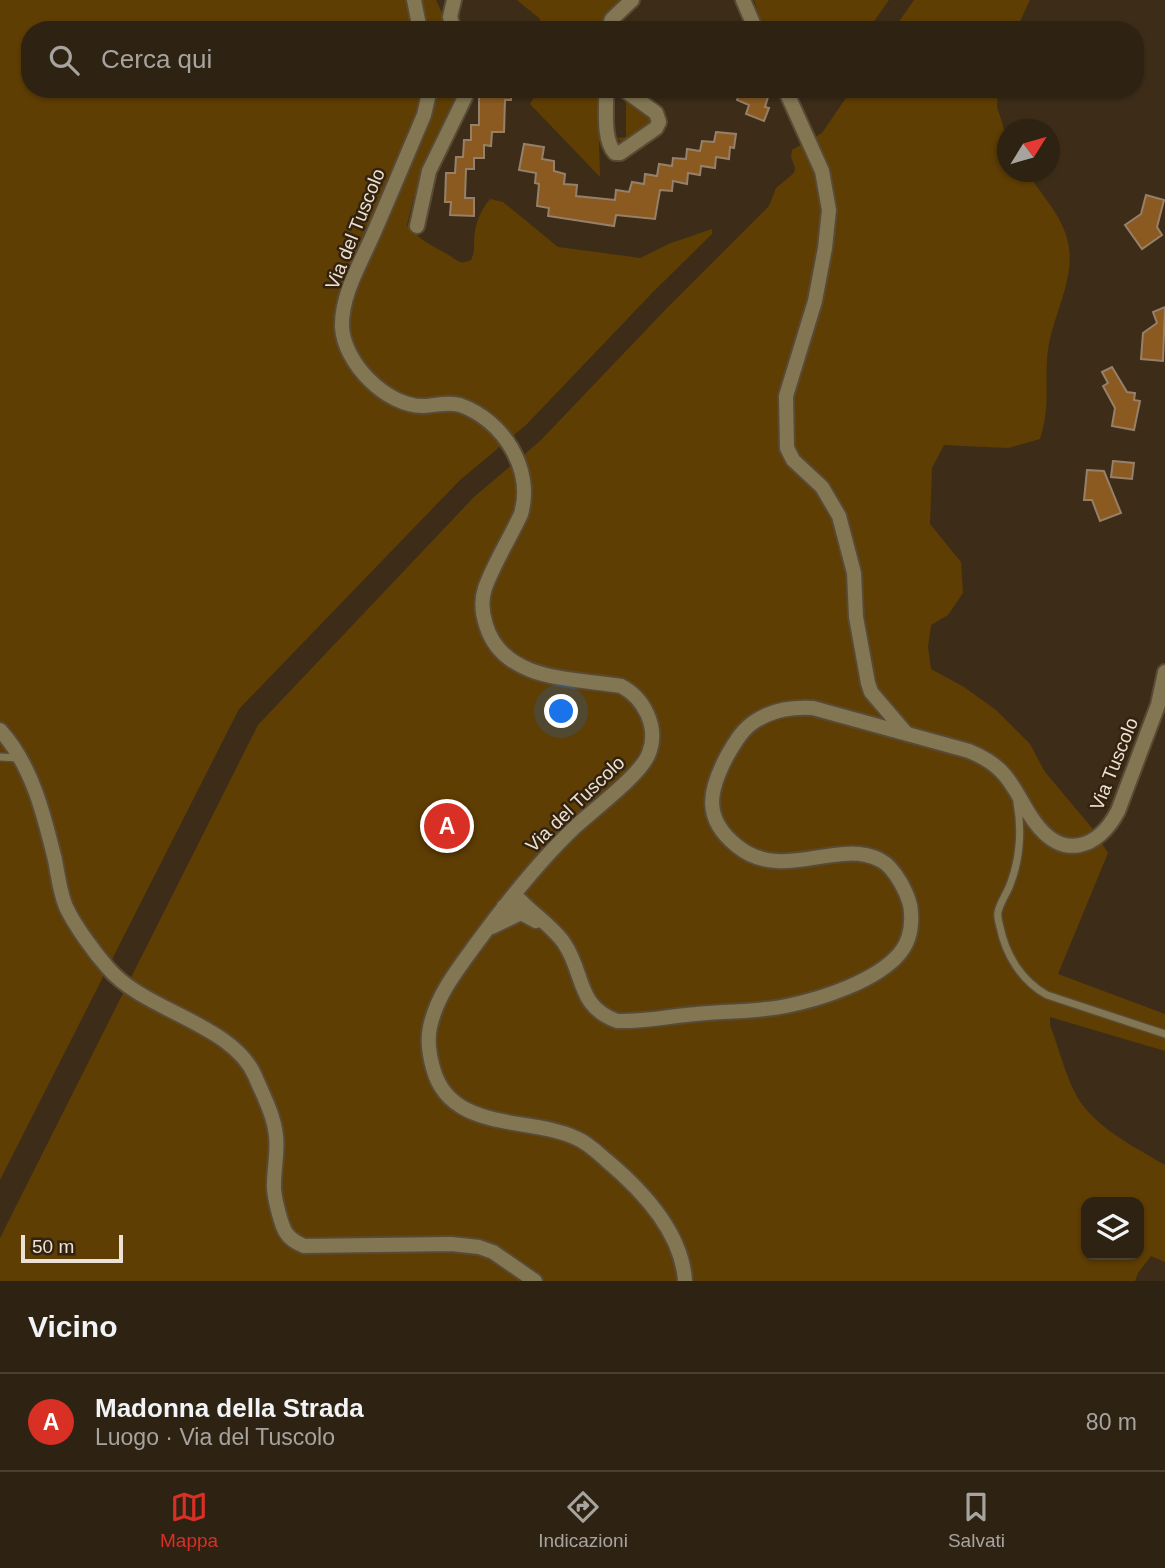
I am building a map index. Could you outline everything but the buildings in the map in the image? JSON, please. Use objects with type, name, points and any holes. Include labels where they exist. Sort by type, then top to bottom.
[{"type":"street","points":[[414,0],[418,21]]},
{"type":"street","points":[[451,21],[453,0]]},
{"type":"street","points":[[611,21],[632,0]]},
{"type":"street","points":[[743,0],[752,21]]},
{"type":"street","name":"Via del Tuscolo","points":[[428,98],[424,114],[349,290],[342,324],[346,344],[372,382],[386,393],[404,403],[423,406],[449,403],[463,407],[484,416],[512,447],[524,483],[525,501],[485,589],[483,605],[489,634],[499,650],[522,666],[549,677],[621,686],[629,690],[647,713],[653,736],[649,754],[640,767],[573,829],[525,881],[485,931],[442,993],[429,1030],[428,1048],[438,1084],[450,1098],[467,1110],[504,1123],[527,1123],[575,1137],[588,1144],[625,1176],[659,1215],[678,1253],[685,1281]]},
{"type":"street","points":[[417,226],[429,171],[465,98]]},
{"type":"street","points":[[606,98],[608,139],[615,153],[620,153],[656,128],[659,122],[656,113],[635,98]]},
{"type":"street","points":[[789,98],[822,171],[829,209],[815,301],[786,396],[786,448],[793,460],[822,487],[839,516],[854,573],[856,617],[868,683],[871,692],[906,733]]},
{"type":"street","name":"Via Tuscolo","points":[[549,929],[562,940],[572,957],[586,998],[595,1010],[617,1021],[785,1007],[831,995],[876,972],[900,953],[912,928],[911,901],[897,877],[881,860],[854,853],[783,862],[749,854],[735,845],[716,819],[711,796],[719,772],[743,731],[774,712],[813,708],[980,755],[1004,774],[1036,824],[1049,836],[1074,846],[1088,845],[1111,824],[1128,788],[1158,705],[1165,672]]},
{"type":"street","points":[[0,730],[21,758],[37,796],[66,906],[99,957],[117,978],[163,1009],[201,1026],[239,1054],[253,1072],[271,1113],[276,1136],[273,1188],[285,1233],[295,1243],[304,1246],[451,1244],[479,1247],[493,1252],[535,1281]]},
{"type":"street","points":[[525,881],[533,906],[549,929]]},
{"type":"street","points":[[504,906],[520,900],[549,929]]},
{"type":"street","points":[[485,931],[500,921],[521,913],[549,929]]},
{"type":"lane","points":[[0,757],[21,758]]},
{"type":"lane","points":[[1004,774],[1016,796],[1018,857],[1012,880],[997,913],[1002,939],[1014,965],[1035,989],[1047,995],[1165,1034]]},
{"type":"shaded area","points":[[0,0],[436,0],[446,21],[21,21],[21,98],[463,98],[421,197],[414,196],[407,225],[425,241],[457,261],[471,260],[477,222],[490,199],[503,202],[558,247],[640,258],[671,243],[712,229],[712,234],[526,425],[460,480],[239,709],[0,1180]]},
{"type":"shaded area","points":[[517,0],[627,0],[611,21],[540,19]]},
{"type":"shaded area","points":[[754,0],[889,0],[874,21],[761,21]]},
{"type":"shaded area","points":[[914,0],[1030,0],[1020,21],[899,21]]},
{"type":"shaded area","points":[[534,98],[602,98],[598,108],[600,177],[530,104]]},
{"type":"shaded area","points":[[846,98],[998,98],[1001,119],[997,119],[997,182],[1034,182],[1054,210],[1066,235],[1069,267],[1049,344],[1046,408],[1040,439],[1008,448],[944,445],[932,468],[930,524],[961,562],[963,593],[948,615],[931,625],[928,647],[931,669],[964,687],[996,710],[1030,744],[1045,772],[1092,828],[1108,853],[1058,974],[1165,1014],[1165,1051],[1050,1017],[1050,1025],[1070,1083],[1081,1103],[1114,1134],[1165,1165],[1165,1262],[1151,1256],[1135,1281],[0,1281],[0,1238],[258,725],[474,497],[540,441],[769,206],[776,188],[794,173],[792,150],[822,133]]},
{"type":"shaded area","points":[[626,99],[652,114],[654,121],[625,141],[620,141],[617,138],[626,137]]},
{"type":"place","name":"Madonna della Strada","points":[[447,826]]}]
